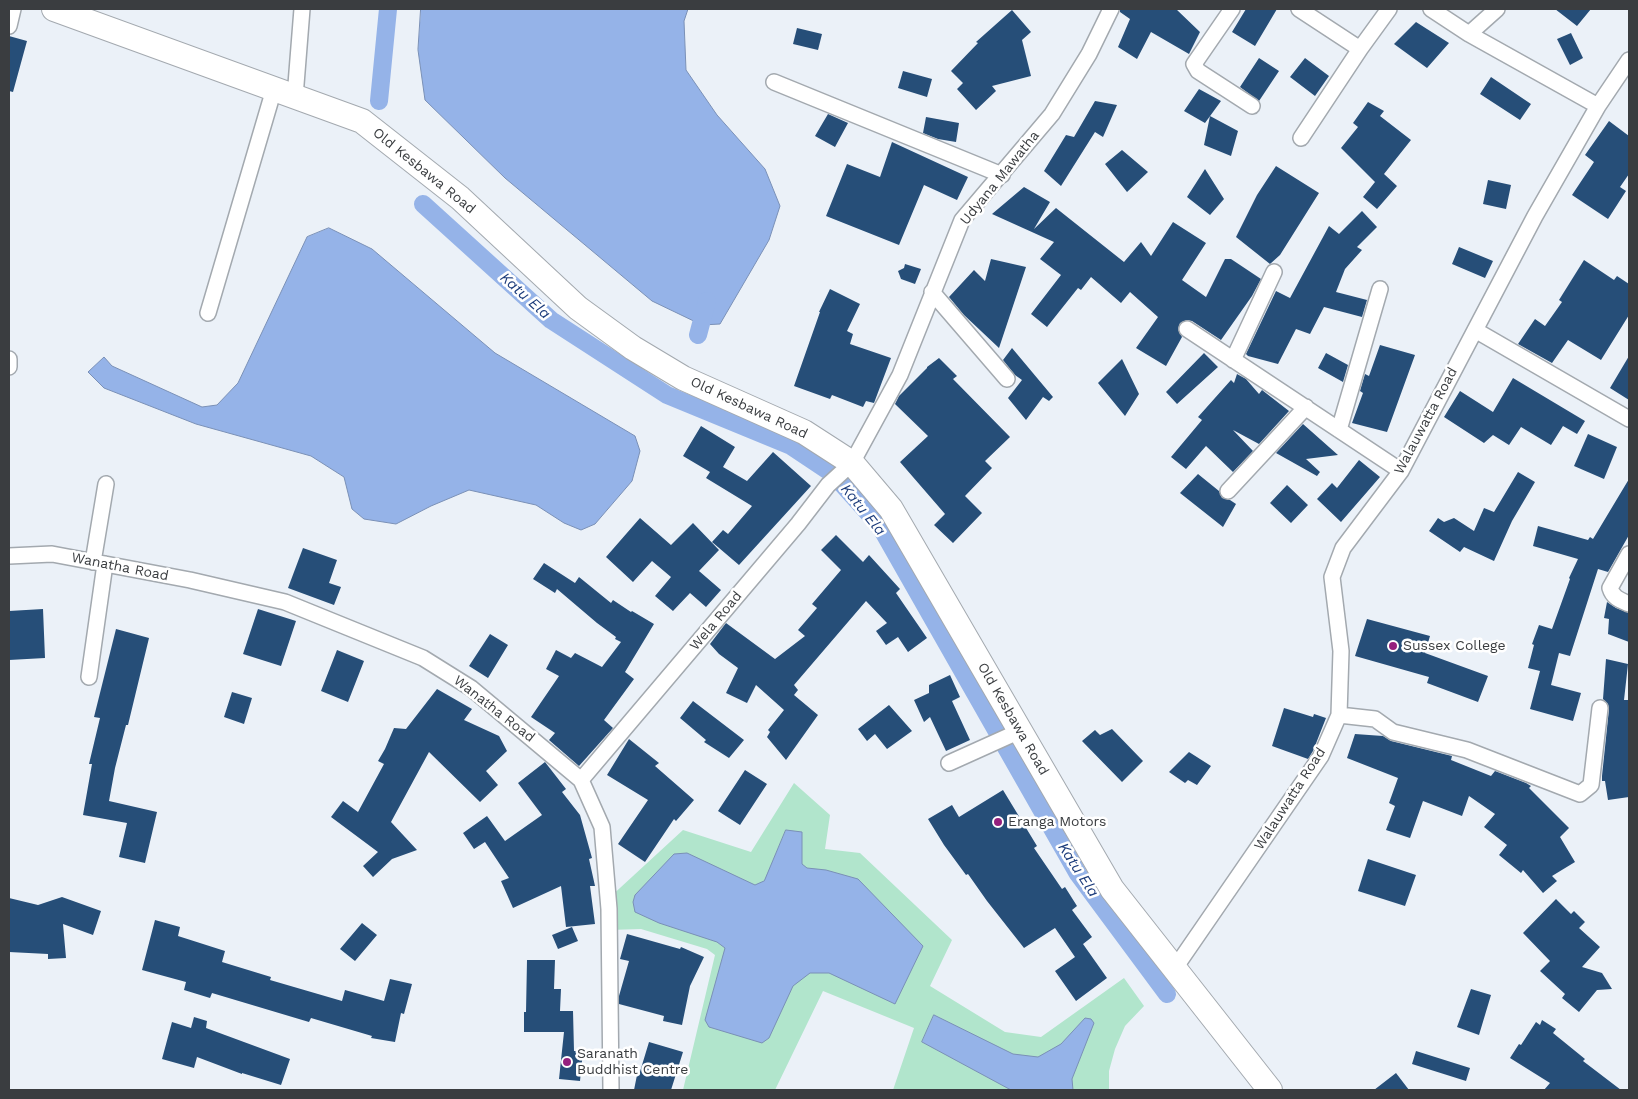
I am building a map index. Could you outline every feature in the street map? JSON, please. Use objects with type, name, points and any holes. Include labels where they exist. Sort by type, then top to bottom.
[{"type":"main road","name":"Old Kesbawa Road","points":[[54,9],[362,121],[460,198],[578,308],[632,348],[682,378],[804,432],[848,467],[891,509],[1112,889],[1270,1090]]},
{"type":"street","points":[[12,28],[13,9]]},
{"type":"street","points":[[208,314],[285,93],[302,9]]},
{"type":"street","name":"Udyana Mawatha","points":[[848,467],[900,375],[962,220],[1052,114],[1089,54],[1111,9]]},
{"type":"street","points":[[1232,9],[1194,64],[1198,71],[1252,106]]},
{"type":"street","points":[[1299,9],[1360,49]]},
{"type":"street","points":[[1301,138],[1360,49],[1390,9]]},
{"type":"street","points":[[1431,9],[1469,34],[1598,106]]},
{"type":"street","points":[[1469,34],[1496,9]]},
{"type":"street","name":"Walauwatta Road","points":[[1175,968],[1321,756],[1339,716],[1341,651],[1332,577],[1343,548],[1401,472],[1535,216],[1598,106],[1629,60]]},
{"type":"street","points":[[774,82],[1002,175]]},
{"type":"street","points":[[1233,360],[1274,272]]},
{"type":"street","points":[[1339,430],[1380,289]]},
{"type":"street","points":[[932,292],[1007,379]]},
{"type":"street","points":[[1187,329],[1401,472]]},
{"type":"street","points":[[1475,330],[1629,419]]},
{"type":"street","points":[[9,359],[9,367]]},
{"type":"street","points":[[1228,491],[1306,407]]},
{"type":"street","name":"Wela Road","points":[[581,780],[798,524],[828,485],[848,467]]},
{"type":"street","points":[[89,677],[106,484]]},
{"type":"street","name":"Wanatha Road","points":[[9,556],[52,554],[190,580],[285,602],[423,658],[471,688],[581,780],[602,828],[609,909],[611,1090]]},
{"type":"street","points":[[1629,554],[1610,588],[1612,594],[1619,600],[1629,604]]},
{"type":"street","points":[[1339,716],[1375,719],[1393,732],[1467,750],[1580,794],[1591,785],[1600,708]]},
{"type":"street","points":[[949,763],[1020,730]]},
{"type":"green space","points":[[794,783],[830,815],[825,849],[860,853],[952,940],[930,986],[1005,1032],[1041,1037],[1124,978],[1144,1006],[1125,1026],[1115,1049],[1109,1071],[1109,1090],[893,1090],[914,1028],[823,991],[775,1090],[683,1090],[715,955],[707,949],[641,929],[609,930],[608,899],[683,830],[751,852]]},
{"type":"water","points":[[421,9],[688,9],[684,21],[686,70],[717,115],[765,169],[780,206],[769,240],[720,324],[702,325],[652,301],[505,178],[425,100],[418,50]]},
{"type":"water","points":[[329,228],[372,249],[495,353],[635,436],[640,451],[632,481],[595,524],[581,530],[564,523],[536,505],[469,490],[431,506],[396,524],[364,519],[352,509],[344,477],[311,456],[196,424],[104,388],[88,372],[104,357],[112,366],[202,407],[217,405],[238,383],[307,237]]},
{"type":"water","points":[[786,830],[802,832],[802,864],[807,868],[826,870],[858,879],[923,946],[895,1004],[829,973],[810,973],[793,986],[769,1038],[762,1043],[709,1027],[705,1020],[725,948],[717,942],[659,923],[635,912],[633,902],[635,895],[674,854],[687,853],[755,885],[764,881]]},
{"type":"water","points":[[934,1015],[1013,1054],[1038,1057],[1061,1044],[1085,1018],[1091,1019],[1094,1023],[1072,1079],[1073,1090],[1011,1090],[922,1042]]},
{"type":"building","points":[[1120,9],[1176,9],[1200,32],[1189,54],[1151,32],[1137,59],[1118,47],[1130,19],[1120,12]]},
{"type":"building","points":[[1246,9],[1277,9],[1255,46],[1232,32]]},
{"type":"building","points":[[1555,9],[1591,9],[1577,26]]},
{"type":"building","points":[[1012,10],[1031,32],[1022,40],[1031,76],[992,86],[996,91],[976,110],[957,89],[963,83],[951,71],[978,43],[976,42]]},
{"type":"building","points":[[1416,22],[1449,43],[1427,68],[1394,44]]},
{"type":"building","points":[[797,28],[822,34],[818,50],[793,44]]},
{"type":"building","points":[[1571,33],[1583,58],[1570,65],[1557,39]]},
{"type":"building","points":[[9,36],[27,41],[13,92],[9,91]]},
{"type":"building","points":[[1259,58],[1279,71],[1259,101],[1240,87]]},
{"type":"building","points":[[1305,58],[1329,76],[1315,96],[1290,77]]},
{"type":"building","points":[[903,71],[932,79],[927,97],[898,88]]},
{"type":"building","points":[[1491,77],[1531,104],[1520,120],[1480,94]]},
{"type":"building","points":[[1199,89],[1221,101],[1205,123],[1184,111]]},
{"type":"building","points":[[1095,101],[1117,105],[1103,137],[1095,132],[1061,186],[1044,171],[1066,135],[1074,137]]},
{"type":"building","points":[[1368,102],[1384,111],[1380,116],[1411,140],[1384,174],[1397,186],[1377,209],[1363,197],[1375,182],[1341,148],[1358,127],[1353,123]]},
{"type":"building","points":[[828,114],[848,123],[835,147],[815,136]]},
{"type":"building","points":[[1210,116],[1238,131],[1231,156],[1204,145]]},
{"type":"building","points":[[926,117],[959,123],[956,142],[938,139],[923,133]]},
{"type":"building","points":[[1609,121],[1629,136],[1629,174],[1620,187],[1626,191],[1608,219],[1572,195],[1594,162],[1585,155]]},
{"type":"building","points":[[892,142],[968,177],[957,200],[924,185],[899,245],[826,216],[847,164],[880,177]]},
{"type":"building","points":[[1122,150],[1148,172],[1127,192],[1105,164]]},
{"type":"building","points":[[1276,166],[1319,193],[1280,255],[1270,264],[1236,237],[1257,195]]},
{"type":"building","points":[[1205,169],[1224,199],[1210,215],[1187,197]]},
{"type":"building","points":[[1488,180],[1511,185],[1506,209],[1483,204]]},
{"type":"building","points":[[1024,187],[1050,202],[1034,229],[1056,208],[1124,262],[1141,242],[1151,256],[1173,222],[1206,243],[1182,280],[1206,297],[1225,259],[1231,259],[1261,279],[1252,296],[1221,340],[1192,321],[1187,320],[1180,323],[1178,329],[1182,337],[1166,366],[1136,348],[1158,317],[1130,292],[1121,303],[1091,277],[1081,290],[1078,288],[1047,327],[1031,314],[1061,275],[1040,259],[1054,242],[992,214]]},
{"type":"building","points":[[1362,211],[1377,227],[1357,247],[1362,250],[1345,269],[1336,292],[1367,300],[1362,317],[1324,307],[1310,334],[1296,329],[1278,364],[1248,356],[1246,354],[1276,291],[1290,298],[1329,226],[1339,234]]},
{"type":"building","points":[[1459,247],[1493,261],[1485,278],[1452,264]]},
{"type":"building","points":[[991,259],[1026,267],[999,348],[964,315],[949,297],[974,270],[985,281]]},
{"type":"building","points":[[1584,260],[1614,280],[1617,276],[1629,284],[1629,315],[1601,360],[1568,340],[1552,363],[1518,344],[1535,319],[1545,326],[1562,302],[1559,300]]},
{"type":"building","points":[[905,264],[921,269],[915,284],[901,279],[898,271],[904,268]]},
{"type":"building","points":[[830,289],[860,304],[847,331],[853,334],[850,344],[891,358],[874,403],[866,401],[863,407],[832,395],[830,399],[794,386],[819,312]]},
{"type":"building","points":[[1380,345],[1415,355],[1387,432],[1352,423],[1363,393],[1360,391],[1365,374],[1369,376]]},
{"type":"building","points":[[1012,348],[1053,397],[1049,401],[1043,397],[1026,420],[1008,398],[1022,380],[1015,375],[1003,360]]},
{"type":"building","points":[[1204,353],[1218,367],[1177,404],[1166,392]]},
{"type":"building","points":[[1326,353],[1348,365],[1343,382],[1318,368]]},
{"type":"building","points":[[1629,356],[1629,400],[1610,388]]},
{"type":"building","points":[[939,358],[957,376],[953,379],[1010,437],[985,461],[992,468],[965,496],[982,513],[953,543],[934,525],[945,514],[900,462],[928,436],[895,404],[899,396],[927,367]]},
{"type":"building","points":[[1122,359],[1139,394],[1125,416],[1098,383]]},
{"type":"building","points":[[1237,374],[1246,379],[1259,394],[1262,390],[1289,411],[1259,444],[1233,430],[1253,451],[1233,472],[1206,446],[1186,469],[1171,457],[1202,420],[1198,417],[1231,380],[1234,383]]},
{"type":"building","points":[[1513,378],[1585,421],[1577,434],[1563,426],[1551,445],[1521,427],[1509,445],[1493,435],[1484,443],[1444,417],[1460,391],[1493,412]]},
{"type":"building","points":[[1303,424],[1338,455],[1306,459],[1320,472],[1317,476],[1276,453]]},
{"type":"building","points":[[701,426],[735,447],[723,467],[747,481],[773,452],[811,486],[739,565],[712,542],[723,530],[728,534],[752,506],[706,478],[710,472],[683,456]]},
{"type":"building","points":[[1588,434],[1617,447],[1604,479],[1574,466]]},
{"type":"building","points":[[1359,460],[1380,477],[1341,522],[1317,499],[1332,483],[1337,488]]},
{"type":"building","points":[[1518,472],[1535,482],[1512,521],[1494,561],[1464,547],[1460,552],[1429,531],[1438,518],[1444,522],[1454,518],[1474,531],[1484,508],[1494,512]]},
{"type":"building","points":[[1198,474],[1219,491],[1222,498],[1236,504],[1223,527],[1180,493]]},
{"type":"building","points":[[1629,479],[1629,535],[1608,572],[1598,569],[1570,656],[1559,653],[1551,685],[1581,693],[1573,721],[1530,709],[1540,671],[1528,668],[1534,645],[1532,644],[1539,625],[1552,629],[1569,578],[1578,559],[1533,546],[1538,526],[1588,540],[1590,537],[1593,539]]},
{"type":"building","points":[[1287,485],[1308,505],[1291,523],[1270,503]]},
{"type":"building","points":[[640,518],[671,545],[693,523],[719,550],[699,571],[721,590],[706,607],[690,593],[673,611],[655,596],[671,577],[652,561],[633,582],[606,557]]},
{"type":"building","points":[[836,535],[863,562],[869,555],[900,589],[896,593],[927,638],[908,652],[898,637],[886,645],[876,631],[887,623],[866,601],[794,685],[798,690],[794,695],[818,715],[786,760],[767,737],[770,732],[768,730],[784,710],[756,685],[747,703],[726,693],[738,668],[719,654],[710,644],[726,623],[775,659],[805,636],[798,630],[817,608],[812,604],[841,570],[821,550]]},
{"type":"building","points":[[303,548],[337,560],[329,583],[341,587],[334,605],[288,588]]},
{"type":"building","points":[[544,563],[575,583],[579,577],[611,603],[613,600],[654,624],[625,672],[634,679],[604,720],[613,728],[579,766],[549,740],[555,733],[531,717],[559,676],[546,669],[556,650],[571,658],[575,653],[602,667],[621,642],[615,639],[616,637],[557,589],[555,593],[533,579]]},
{"type":"building","points":[[1607,602],[1629,613],[1629,642],[1608,634],[1609,619],[1604,618]]},
{"type":"building","points":[[43,609],[45,658],[9,660],[9,611]]},
{"type":"building","points":[[258,609],[296,621],[281,666],[243,654]]},
{"type":"building","points":[[1367,619],[1430,636],[1425,653],[1488,676],[1478,702],[1427,683],[1429,677],[1355,656]]},
{"type":"building","points":[[116,629],[149,638],[128,725],[126,725],[115,768],[109,801],[157,812],[145,863],[119,857],[127,823],[83,815],[92,764],[89,764],[100,718],[94,717]]},
{"type":"building","points":[[490,634],[508,645],[488,678],[469,666]]},
{"type":"building","points":[[337,650],[364,661],[348,702],[321,691]]},
{"type":"building","points":[[1606,659],[1628,664],[1624,700],[1629,700],[1629,797],[1608,800],[1605,781],[1602,781],[1609,709],[1608,704],[1603,699]]},
{"type":"building","points":[[950,675],[960,697],[952,701],[970,740],[946,751],[930,717],[924,722],[914,700],[929,693],[929,685]]},
{"type":"building","points":[[437,689],[472,709],[464,720],[499,736],[507,751],[486,771],[498,785],[480,802],[429,752],[391,822],[417,850],[392,859],[373,877],[363,866],[378,852],[331,817],[343,801],[358,812],[384,764],[378,761],[394,728],[406,729]]},
{"type":"building","points":[[232,692],[252,698],[244,724],[224,717]]},
{"type":"building","points":[[693,701],[744,740],[729,758],[704,742],[706,740],[680,718]]},
{"type":"building","points":[[889,705],[912,731],[887,749],[875,734],[867,741],[858,729]]},
{"type":"building","points":[[1284,708],[1313,717],[1314,714],[1326,718],[1308,759],[1272,746]]},
{"type":"building","points":[[1112,729],[1143,761],[1122,782],[1082,741],[1095,730],[1100,735]]},
{"type":"building","points":[[1355,734],[1383,736],[1391,741],[1452,756],[1451,760],[1491,776],[1495,771],[1526,783],[1531,786],[1529,788],[1569,828],[1560,837],[1575,862],[1552,876],[1557,881],[1543,893],[1523,870],[1521,873],[1499,855],[1507,845],[1484,827],[1495,814],[1469,796],[1462,816],[1423,801],[1410,838],[1386,830],[1395,806],[1389,803],[1398,778],[1347,758]]},
{"type":"building","points":[[629,739],[659,763],[655,766],[694,800],[676,821],[674,819],[645,862],[618,844],[648,800],[607,775]]},
{"type":"building","points":[[1189,752],[1211,766],[1197,785],[1188,780],[1185,783],[1169,772]]},
{"type":"building","points":[[545,762],[566,789],[562,792],[580,815],[592,858],[589,859],[595,886],[590,886],[595,924],[566,927],[561,886],[513,908],[501,881],[509,878],[485,842],[474,849],[463,833],[487,816],[505,841],[542,815],[518,783]]},
{"type":"building","points":[[745,770],[767,784],[740,825],[718,811]]},
{"type":"building","points":[[1003,790],[1037,846],[1034,848],[1062,889],[1065,887],[1077,906],[1072,910],[1092,937],[1083,944],[1107,978],[1076,1001],[1055,971],[1075,957],[1055,928],[1024,948],[968,874],[966,875],[928,819],[952,805],[959,817]]},
{"type":"building","points":[[1368,859],[1416,875],[1405,906],[1358,891]]},
{"type":"building","points":[[62,897],[101,911],[93,935],[63,924],[66,958],[48,959],[48,954],[9,952],[9,898],[38,905]]},
{"type":"building","points":[[1556,899],[1571,914],[1574,911],[1585,922],[1579,928],[1600,947],[1582,967],[1602,973],[1612,989],[1597,990],[1579,1012],[1562,998],[1565,994],[1540,971],[1550,961],[1523,933]]},
{"type":"building","points":[[155,920],[180,927],[178,936],[225,951],[222,962],[271,977],[270,980],[342,1001],[345,990],[384,1001],[390,979],[412,984],[404,1014],[401,1013],[395,1042],[371,1038],[372,1036],[311,1018],[309,1022],[212,993],[210,998],[184,990],[186,982],[142,970]]},
{"type":"building","points":[[362,923],[377,935],[355,961],[340,949]]},
{"type":"building","points":[[572,927],[578,941],[558,949],[552,935]]},
{"type":"building","points":[[627,934],[680,949],[681,947],[704,957],[690,986],[682,1025],[663,1021],[664,1016],[619,1004],[619,996],[629,961],[620,959]]},
{"type":"building","points":[[527,960],[555,960],[554,989],[561,989],[560,1011],[573,1011],[574,1051],[583,1051],[580,1081],[559,1079],[564,1032],[524,1032]]},
{"type":"building","points":[[1471,989],[1491,995],[1479,1035],[1457,1027]]},
{"type":"building","points":[[194,1017],[207,1021],[206,1028],[290,1059],[281,1085],[242,1074],[197,1057],[194,1068],[162,1059],[172,1022],[191,1028]]},
{"type":"building","points":[[1542,1020],[1556,1029],[1553,1033],[1585,1059],[1583,1061],[1621,1090],[1544,1090],[1550,1083],[1510,1058],[1536,1022],[1540,1025]]},
{"type":"building","points":[[649,1042],[683,1052],[671,1090],[634,1090],[637,1075],[639,1075]]},
{"type":"building","points":[[1416,1051],[1470,1068],[1466,1081],[1412,1064]]},
{"type":"building","points":[[1396,1073],[1409,1090],[1374,1090]]},
{"type":"waterway","name":"Katu Ela","points":[[379,101],[388,9]]},
{"type":"waterway","name":"Katu Ela","points":[[423,204],[551,320],[667,395],[791,446],[833,474],[880,526],[1078,874],[1167,994]]},
{"type":"waterway","points":[[698,335],[707,301]]},
{"type":"place","name":"Sussex College","points":[[1393,646]]},
{"type":"place","name":"Eranga Motors","points":[[998,822]]},
{"type":"place","name":"Saranath Buddhist Centre","points":[[567,1062]]}]
